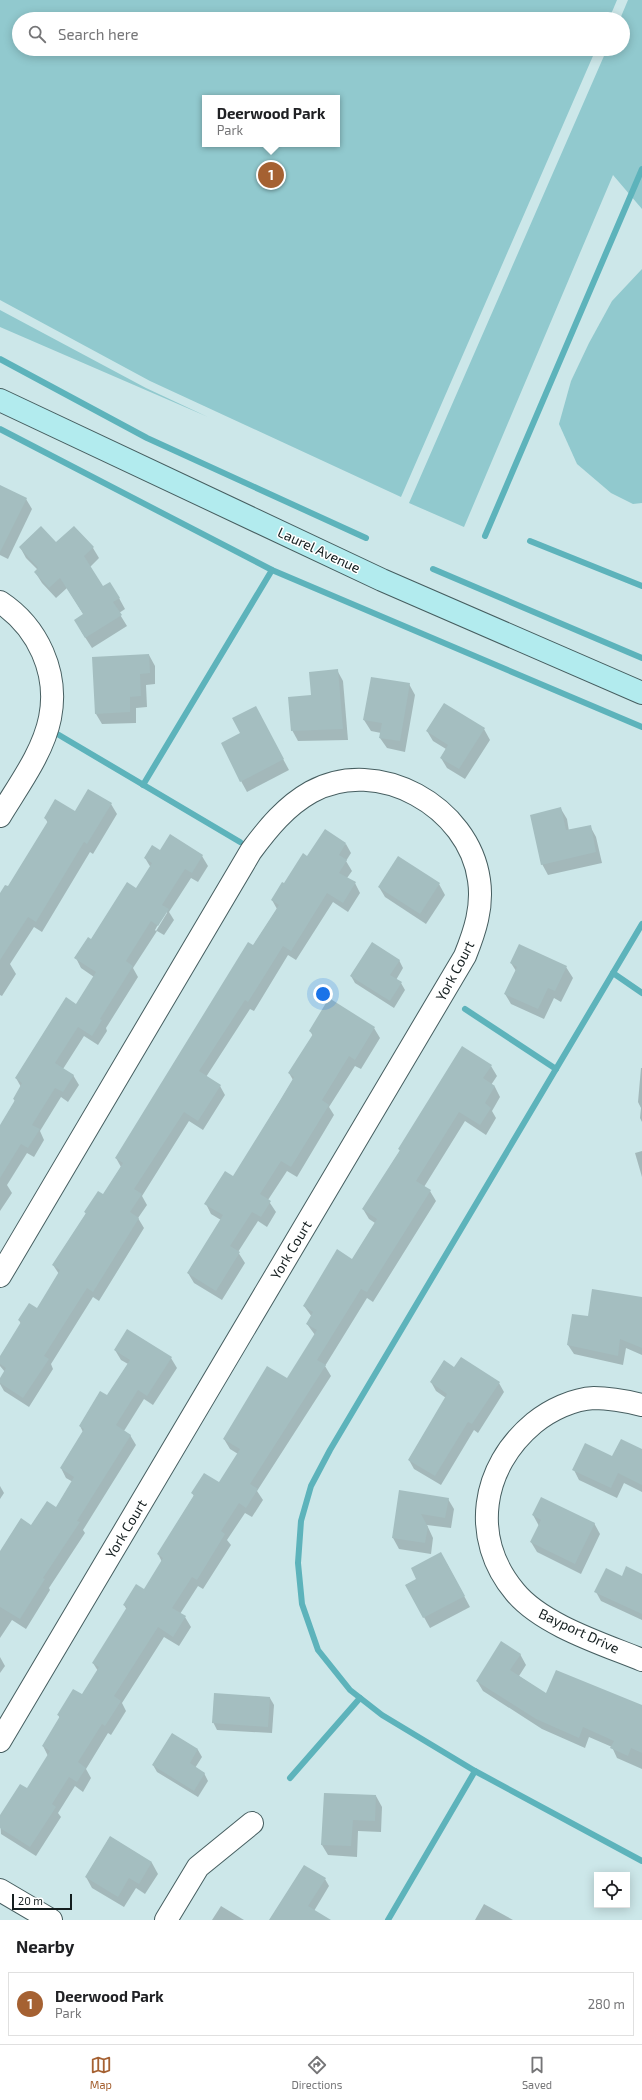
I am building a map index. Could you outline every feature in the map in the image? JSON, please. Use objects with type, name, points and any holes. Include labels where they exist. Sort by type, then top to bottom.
[{"type":"main road","name":"Laurel Avenue","points":[[0,400],[382,580],[642,693]]},
{"type":"street","points":[[0,602],[27,625],[38,641],[47,662],[52,690],[50,718],[40,746],[0,816]]},
{"type":"street","name":"York Court","points":[[0,1276],[247,858],[269,827],[290,806],[312,791],[336,783],[358,780],[381,782],[398,786],[416,794],[434,806],[450,821],[464,839],[473,858],[479,878],[481,903],[476,930],[465,956],[0,1741]]},
{"type":"street","name":"Bayport Drive","points":[[642,1405],[618,1399],[593,1398],[566,1405],[544,1415],[523,1432],[506,1452],[493,1478],[487,1504],[486,1525],[495,1560],[515,1592],[528,1606],[567,1628],[642,1660]]},
{"type":"street","points":[[166,1920],[198,1867],[252,1823]]},
{"type":"street","points":[[0,1890],[38,1917]]},
{"type":"shaded area","points":[[0,0],[617,0],[612,12],[12,12],[12,56],[593,56],[401,497],[150,381],[0,300]]},
{"type":"shaded area","points":[[628,0],[642,0],[642,209],[613,175],[464,527],[409,503],[604,56],[630,56],[630,12],[623,12]]},
{"type":"shaded area","points":[[642,269],[642,503],[633,504],[611,493],[577,464],[559,424],[571,381],[589,343],[612,301]]},
{"type":"shaded area","points":[[0,310],[146,388],[208,417],[0,327]]},
{"type":"building","points":[[0,485],[27,498],[0,552]]},
{"type":"building","points":[[41,526],[56,542],[74,526],[94,547],[84,556],[103,586],[110,582],[120,598],[113,602],[122,615],[85,638],[74,620],[83,614],[60,578],[49,588],[34,572],[38,568],[19,547]]},
{"type":"building","points":[[149,654],[150,673],[140,674],[141,696],[130,697],[130,712],[95,714],[92,657]]},
{"type":"building","points":[[338,669],[343,729],[291,731],[288,697],[311,695],[309,672]]},
{"type":"building","points":[[371,677],[410,683],[400,741],[379,738],[382,723],[363,720]]},
{"type":"building","points":[[444,703],[485,728],[459,769],[440,758],[448,745],[426,731]]},
{"type":"building","points":[[256,706],[284,759],[240,782],[221,743],[240,733],[232,718]]},
{"type":"building","points":[[88,789],[112,803],[87,844],[84,842],[36,922],[28,917],[0,960],[0,893],[5,885],[8,886],[48,821],[44,818],[55,799],[75,811]]},
{"type":"building","points":[[561,807],[566,830],[591,825],[596,852],[541,865],[530,815]]},
{"type":"building","points":[[325,829],[346,843],[339,855],[347,860],[339,873],[356,882],[343,903],[327,893],[291,951],[283,946],[248,1002],[245,1000],[199,1071],[221,1085],[198,1121],[184,1112],[134,1189],[142,1194],[130,1212],[139,1218],[93,1292],[87,1288],[44,1356],[49,1359],[23,1398],[0,1383],[0,1378],[6,1368],[0,1364],[0,1356],[21,1322],[18,1320],[29,1303],[37,1308],[60,1270],[52,1265],[86,1213],[84,1212],[98,1191],[103,1194],[123,1163],[115,1158],[248,942],[253,945],[279,905],[271,900],[282,882],[284,883],[303,853],[307,856]]},
{"type":"building","points":[[170,834],[203,855],[192,873],[185,869],[162,905],[169,909],[158,926],[151,921],[126,961],[133,966],[100,1019],[102,1020],[92,1036],[78,1027],[55,1063],[74,1075],[63,1092],[55,1088],[32,1125],[40,1129],[28,1148],[21,1144],[0,1178],[0,1125],[15,1100],[13,1099],[22,1083],[15,1078],[66,997],[76,1004],[96,972],[74,958],[88,937],[91,939],[127,882],[136,888],[152,863],[144,858],[152,845],[160,850]]},
{"type":"building","points":[[398,856],[440,883],[420,914],[378,887]]},
{"type":"building","points":[[372,942],[400,960],[390,975],[402,982],[390,1001],[350,976]]},
{"type":"building","points":[[519,944],[567,966],[555,991],[548,988],[538,1009],[504,994],[517,967],[510,963]]},
{"type":"building","points":[[329,998],[375,1027],[355,1060],[349,1056],[322,1100],[329,1105],[291,1167],[281,1161],[260,1194],[271,1201],[261,1217],[252,1212],[230,1246],[240,1252],[216,1291],[187,1273],[223,1215],[204,1204],[225,1171],[233,1176],[279,1102],[294,1077],[288,1073],[313,1034],[309,1031]]},
{"type":"building","points":[[462,1046],[492,1065],[483,1078],[495,1086],[485,1103],[491,1108],[480,1125],[459,1112],[416,1181],[431,1190],[367,1292],[361,1289],[317,1360],[326,1365],[250,1484],[258,1489],[246,1508],[239,1503],[221,1531],[225,1534],[197,1580],[192,1577],[172,1608],[186,1616],[173,1637],[158,1627],[114,1696],[121,1701],[105,1726],[102,1724],[78,1762],[86,1768],[77,1782],[69,1777],[52,1804],[56,1807],[30,1847],[0,1828],[0,1815],[20,1784],[27,1788],[50,1751],[42,1746],[60,1716],[57,1715],[73,1689],[82,1694],[99,1667],[92,1663],[127,1607],[123,1605],[136,1584],[144,1589],[163,1558],[157,1554],[194,1495],[191,1493],[204,1473],[219,1482],[240,1449],[223,1439],[267,1366],[287,1378],[317,1330],[306,1324],[313,1312],[303,1306],[337,1249],[352,1259],[377,1219],[362,1209],[400,1150],[398,1149]]},
{"type":"building","points":[[592,1289],[642,1297],[642,1348],[620,1339],[618,1356],[567,1345],[572,1314],[588,1316]]},
{"type":"building","points":[[127,1329],[172,1357],[147,1396],[138,1390],[116,1425],[131,1435],[77,1521],[80,1522],[43,1578],[45,1579],[20,1619],[0,1607],[0,1551],[21,1518],[31,1525],[47,1501],[56,1507],[74,1477],[60,1468],[84,1429],[79,1426],[100,1391],[107,1395],[130,1360],[114,1350]]},
{"type":"building","points":[[461,1357],[500,1382],[472,1424],[468,1422],[435,1476],[408,1460],[447,1394],[430,1382],[444,1360],[454,1367]]},
{"type":"building","points":[[621,1439],[642,1449],[642,1485],[618,1473],[611,1488],[572,1470],[585,1443],[612,1456]]},
{"type":"building","points":[[399,1490],[449,1498],[445,1518],[421,1514],[428,1527],[425,1543],[392,1538]]},
{"type":"building","points":[[541,1497],[595,1523],[575,1564],[530,1542],[541,1520],[532,1515]]},
{"type":"building","points":[[441,1552],[465,1596],[423,1618],[405,1585],[416,1579],[411,1568]]},
{"type":"building","points":[[626,1566],[642,1574],[642,1614],[594,1592],[606,1568],[622,1576]]},
{"type":"building","points":[[501,1641],[521,1654],[510,1670],[546,1693],[556,1670],[642,1705],[642,1753],[631,1748],[628,1756],[610,1748],[614,1741],[583,1727],[579,1738],[536,1719],[476,1681]]},
{"type":"building","points":[[214,1693],[270,1697],[268,1727],[212,1723]]},
{"type":"building","points":[[172,1733],[198,1749],[190,1763],[205,1773],[194,1791],[152,1765]]},
{"type":"building","points":[[324,1793],[376,1795],[375,1821],[353,1820],[351,1846],[321,1845]]},
{"type":"building","points":[[110,1836],[152,1862],[139,1884],[129,1878],[118,1897],[85,1877]]},
{"type":"building","points":[[304,1865],[326,1878],[308,1906],[331,1920],[269,1920]]},
{"type":"waterway","points":[[485,536],[642,169]]},
{"type":"waterway","points":[[0,359],[147,438],[366,538]]},
{"type":"waterway","points":[[0,429],[272,570],[642,727]]},
{"type":"waterway","points":[[530,541],[642,586]]},
{"type":"waterway","points":[[433,569],[642,658]]},
{"type":"waterway","points":[[143,785],[272,570]]},
{"type":"waterway","points":[[59,735],[240,842]]},
{"type":"waterway","points":[[642,924],[330,1450],[311,1486],[301,1521],[298,1563],[302,1604],[318,1650],[350,1690],[382,1715],[475,1771],[642,1861]]},
{"type":"waterway","points":[[613,973],[642,993]]},
{"type":"waterway","points":[[465,1009],[556,1069]]},
{"type":"waterway","points":[[290,1778],[360,1698]]},
{"type":"waterway","points":[[388,1920],[475,1771]]},
{"type":"place","name":"Deerwood Park","points":[[271,175]]}]
